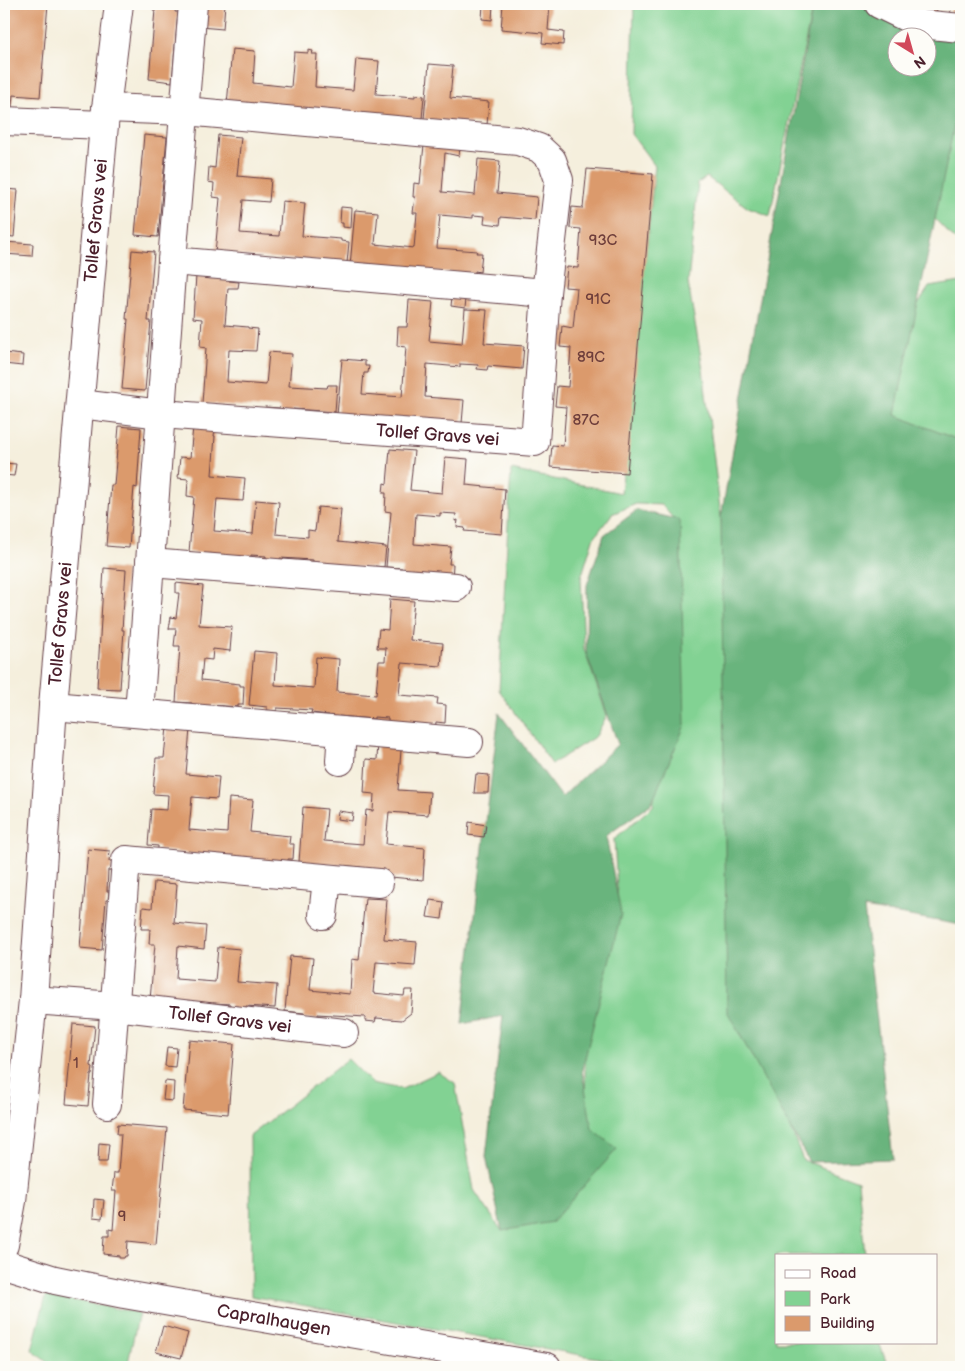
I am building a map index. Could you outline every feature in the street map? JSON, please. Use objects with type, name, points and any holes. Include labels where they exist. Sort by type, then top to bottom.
[{"type":"street","name":"Tollef Gravs vei","points":[[4,1245],[12,1201],[33,1000],[53,706],[105,117],[119,4]]},
{"type":"street","points":[[139,713],[193,4]]},
{"type":"street","points":[[879,4],[920,24],[961,28]]},
{"type":"street","name":"Tollef Gravs vei","points":[[4,121],[105,117],[185,111],[518,142],[539,148],[552,160],[559,180],[546,294],[535,442],[161,414]]},
{"type":"street","points":[[172,261],[546,294]]},
{"type":"street","points":[[80,404],[161,414]]},
{"type":"street","points":[[150,564],[456,587]]},
{"type":"street","points":[[53,706],[469,742]]},
{"type":"street","points":[[340,761],[342,731]]},
{"type":"street","points":[[107,1104],[126,860],[378,883]]},
{"type":"street","points":[[324,915],[327,878]]},
{"type":"street","name":"Tollef Gravs vei","points":[[33,1000],[115,1006],[344,1033]]},
{"type":"street","name":"Capralhaugen","points":[[4,1264],[55,1280],[116,1292],[547,1367]]},
{"type":"green space","points":[[634,4],[813,4],[770,216],[748,208],[707,177],[698,183],[688,283],[703,369],[721,517],[757,1041],[803,1160],[858,1181],[865,1254],[775,1254],[775,1344],[880,1344],[888,1367],[626,1367],[609,1360],[251,1296],[250,1136],[348,1059],[372,1083],[402,1089],[438,1072],[455,1083],[474,1190],[502,1231],[587,1161],[585,1071],[586,978],[619,920],[614,839],[653,806],[671,680],[680,527],[662,505],[636,504],[612,514],[593,539],[581,578],[584,649],[607,715],[596,736],[552,764],[499,690],[511,470],[621,493],[655,166],[631,134]]},
{"type":"green space","points":[[813,4],[874,4],[961,26],[961,92],[895,415],[961,441],[961,925],[864,908],[893,1159],[809,1162],[727,1011],[721,517]]},
{"type":"green space","points":[[961,94],[961,246],[932,216]]},
{"type":"green space","points":[[961,282],[961,441],[895,416],[902,328],[929,287]]},
{"type":"green space","points":[[637,510],[680,520],[685,725],[651,804],[606,836],[621,914],[582,1070],[592,1129],[617,1149],[552,1222],[502,1231],[486,1156],[503,1016],[462,1024],[499,713],[562,797],[618,744],[586,653],[587,585],[604,535]]},
{"type":"green space","points":[[46,1295],[139,1313],[127,1367],[53,1367],[32,1350]]},
{"type":"building","points":[[4,4],[48,4],[40,97],[13,95],[12,106],[4,105]]},
{"type":"building","points":[[153,4],[176,4],[175,12],[178,12],[172,82],[149,79],[155,10],[153,10]]},
{"type":"building","points":[[202,4],[225,4],[223,29],[200,27]]},
{"type":"building","points":[[483,4],[493,4],[492,20],[482,19]]},
{"type":"building","points":[[503,4],[550,4],[548,30],[564,32],[563,45],[542,43],[543,33],[501,29]]},
{"type":"building","points":[[918,5],[937,7],[936,16],[917,15]]},
{"type":"building","points":[[951,8],[961,9],[961,19],[950,18]]},
{"type":"building","points":[[232,49],[255,51],[253,83],[291,87],[294,52],[308,53],[308,50],[313,51],[312,54],[317,54],[315,87],[353,90],[356,59],[379,61],[376,94],[424,96],[422,119],[227,105]]},
{"type":"building","points":[[429,64],[453,66],[450,98],[489,102],[487,125],[424,119]]},
{"type":"building","points":[[144,135],[167,137],[158,237],[135,235]]},
{"type":"building","points":[[218,135],[241,137],[237,176],[271,179],[269,202],[243,200],[240,233],[279,236],[282,201],[305,203],[302,236],[341,239],[341,241],[349,242],[347,263],[215,254],[220,198],[213,197],[214,183],[208,182],[209,167],[215,168]]},
{"type":"building","points":[[424,145],[460,148],[459,156],[445,153],[442,192],[475,195],[478,159],[500,161],[497,193],[537,197],[535,220],[501,217],[500,225],[484,223],[485,216],[473,215],[473,218],[440,215],[437,248],[482,253],[480,272],[475,271],[475,274],[350,266],[355,210],[378,212],[375,244],[414,248],[417,213],[413,213],[414,183],[420,184]]},
{"type":"building","points":[[587,169],[653,174],[627,473],[550,467],[552,445],[563,446],[566,407],[555,406],[557,386],[568,387],[571,348],[560,347],[562,326],[573,328],[577,288],[565,287],[567,267],[578,268],[581,229],[570,228],[572,207],[583,208]]},
{"type":"building","points":[[4,189],[18,190],[14,237],[4,236]]},
{"type":"building","points":[[341,207],[352,208],[351,228],[343,227],[343,223],[340,223]]},
{"type":"building","points":[[4,242],[33,244],[32,256],[4,254]]},
{"type":"building","points":[[132,250],[154,252],[148,321],[151,321],[145,391],[122,389]]},
{"type":"building","points":[[196,276],[229,279],[229,281],[239,282],[238,288],[228,288],[225,325],[258,329],[256,351],[229,350],[227,382],[266,385],[269,352],[292,354],[289,386],[327,388],[328,385],[337,385],[335,412],[293,409],[292,414],[280,413],[280,408],[202,403],[206,348],[200,347],[202,319],[193,318]]},
{"type":"building","points":[[452,297],[466,299],[465,308],[451,306]]},
{"type":"building","points":[[4,300],[7,300],[5,322],[4,322]]},
{"type":"building","points":[[409,300],[433,302],[429,341],[462,344],[465,309],[487,310],[484,343],[524,346],[522,369],[488,366],[487,370],[477,369],[478,365],[460,364],[460,367],[427,364],[425,397],[464,400],[462,423],[428,420],[428,424],[416,423],[417,419],[400,418],[400,420],[337,415],[342,359],[365,361],[365,366],[369,366],[368,373],[364,373],[362,394],[402,397],[406,347],[397,346],[398,327],[407,327]]},
{"type":"building","points":[[4,353],[23,355],[22,366],[4,364]]},
{"type":"building","points":[[119,426],[141,428],[137,488],[134,487],[129,548],[106,546],[111,485],[114,485]]},
{"type":"building","points":[[193,427],[215,428],[212,475],[245,478],[243,501],[217,499],[214,531],[253,534],[256,500],[279,502],[276,534],[308,537],[308,530],[315,531],[318,507],[341,509],[338,542],[386,547],[384,567],[313,564],[313,560],[280,558],[279,566],[265,564],[266,556],[251,555],[251,558],[189,552],[194,497],[187,496],[188,479],[178,478],[180,457],[190,458]]},
{"type":"building","points":[[390,449],[414,451],[410,490],[442,493],[445,457],[468,459],[466,485],[505,489],[502,534],[464,531],[465,528],[457,527],[458,520],[455,521],[456,514],[440,513],[440,516],[416,514],[414,544],[451,547],[449,564],[453,564],[452,581],[401,576],[402,568],[386,567],[391,512],[385,511],[386,493],[383,493],[384,483],[387,484]]},
{"type":"building","points":[[4,463],[16,464],[14,476],[4,475]]},
{"type":"building","points":[[104,568],[126,570],[120,689],[97,688]]},
{"type":"building","points":[[176,583],[203,586],[199,625],[232,627],[230,651],[213,649],[212,660],[203,659],[201,680],[244,686],[243,705],[238,705],[238,707],[212,705],[211,709],[191,709],[192,703],[176,702],[180,646],[174,646],[176,629],[169,629],[171,617],[176,618],[179,593],[176,593]]},
{"type":"building","points":[[390,599],[414,601],[410,640],[443,643],[441,666],[402,663],[399,695],[438,698],[437,704],[446,705],[445,723],[436,722],[435,731],[388,727],[388,718],[374,717],[374,719],[339,716],[339,719],[329,718],[329,715],[311,713],[312,710],[277,708],[277,711],[267,710],[267,707],[249,705],[254,651],[277,653],[275,685],[314,688],[316,657],[339,659],[337,692],[376,695],[379,661],[385,661],[386,648],[377,648],[379,629],[388,630]]},
{"type":"building","points":[[167,727],[190,729],[186,774],[219,777],[217,799],[192,797],[189,830],[227,833],[229,798],[253,800],[250,832],[290,836],[289,844],[294,844],[293,859],[288,859],[288,865],[158,850],[158,846],[148,845],[151,809],[167,810],[168,795],[153,794],[156,758],[164,758]]},
{"type":"building","points":[[378,741],[400,743],[398,790],[430,792],[428,815],[389,812],[386,844],[425,848],[423,880],[369,875],[361,867],[299,862],[303,807],[327,809],[324,841],[363,844],[366,810],[373,811],[374,794],[364,793],[366,759],[377,760]]},
{"type":"building","points":[[476,774],[489,775],[488,793],[474,793]]},
{"type":"building","points":[[338,811],[353,813],[352,821],[337,819]]},
{"type":"building","points":[[469,822],[486,825],[484,837],[468,835]]},
{"type":"building","points":[[88,849],[110,851],[109,861],[112,861],[111,870],[108,870],[107,891],[109,891],[108,900],[106,900],[102,950],[80,948]]},
{"type":"building","points":[[154,882],[177,884],[174,923],[206,926],[204,949],[178,946],[176,979],[215,982],[218,947],[240,949],[237,982],[277,985],[275,1008],[246,1006],[246,1010],[230,1009],[230,1004],[213,1003],[213,1006],[150,1000],[155,944],[149,944],[150,929],[141,929],[143,907],[152,908]]},
{"type":"building","points":[[365,898],[387,899],[384,939],[417,942],[415,965],[376,962],[373,993],[404,996],[405,990],[413,990],[411,1013],[402,1020],[376,1018],[375,1022],[365,1021],[365,1017],[318,1014],[318,1019],[303,1018],[304,1013],[285,1011],[290,956],[313,958],[310,990],[350,994],[352,959],[359,960]]},
{"type":"building","points":[[430,900],[444,902],[442,919],[427,917]]},
{"type":"building","points":[[73,1024],[95,1026],[91,1066],[93,1067],[88,1106],[66,1104]]},
{"type":"building","points":[[189,1040],[234,1044],[228,1114],[183,1110]]},
{"type":"building","points":[[167,1047],[177,1048],[175,1067],[165,1066]]},
{"type":"building","points":[[165,1081],[174,1082],[173,1101],[163,1100]]},
{"type":"building","points":[[118,1124],[167,1128],[156,1244],[128,1241],[127,1256],[124,1258],[103,1254],[104,1236],[109,1236],[109,1229],[113,1230],[116,1191],[112,1191],[114,1173],[118,1173],[121,1134],[117,1134]]},
{"type":"building","points":[[99,1143],[109,1144],[107,1162],[98,1162]]},
{"type":"building","points":[[94,1199],[104,1200],[102,1219],[93,1218]]},
{"type":"building","points":[[163,1326],[188,1333],[181,1358],[156,1352]]}]
